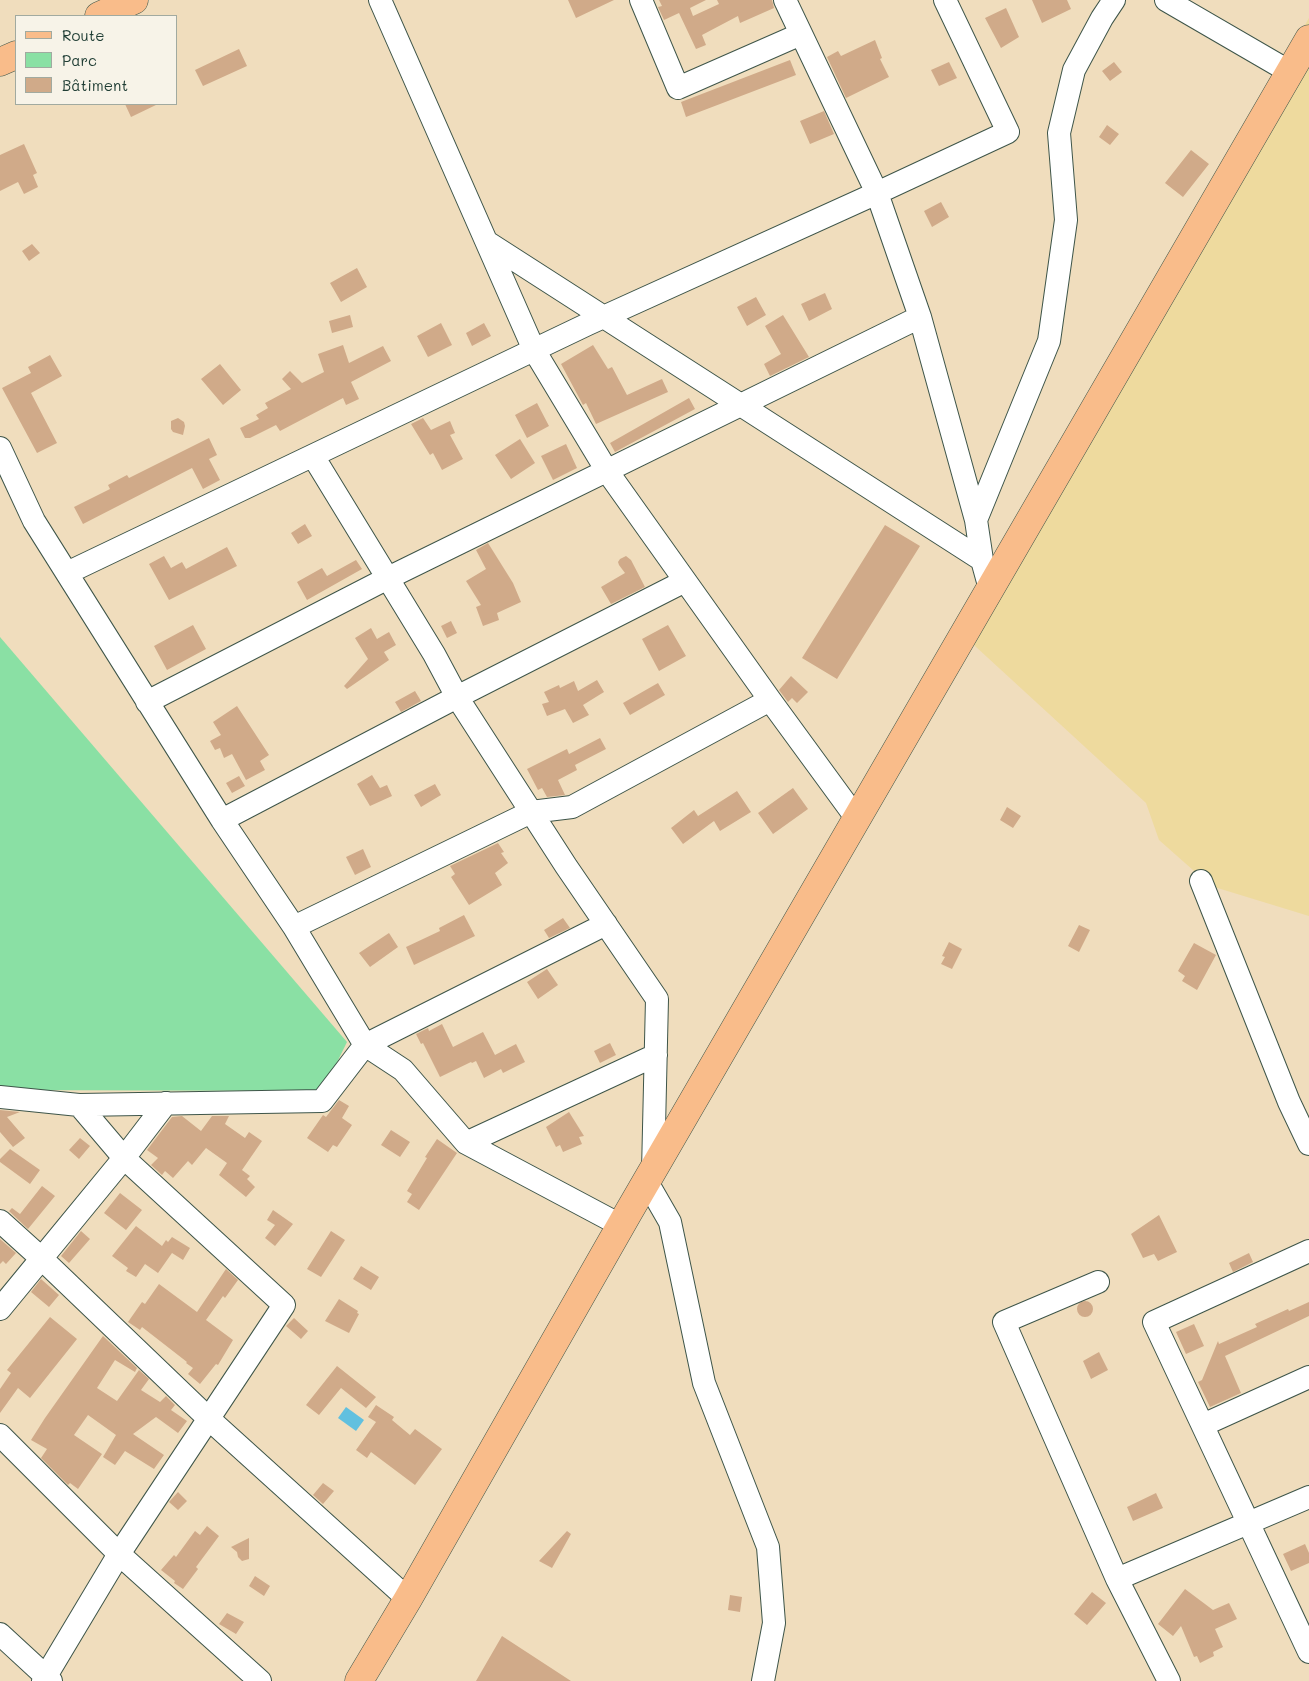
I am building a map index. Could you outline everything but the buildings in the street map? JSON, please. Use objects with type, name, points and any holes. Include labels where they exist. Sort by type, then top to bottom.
[{"type":"main road","points":[[101,15],[134,0]]},
{"type":"main road","points":[[359,1681],[1309,39]]},
{"type":"main road","points":[[0,62],[15,55]]},
{"type":"street","points":[[380,0],[534,350],[607,471],[684,581],[857,819]]},
{"type":"street","points":[[641,0],[678,88],[801,34]]},
{"type":"street","points":[[785,0],[877,193],[920,317],[976,520],[982,560],[990,589]]},
{"type":"street","points":[[66,573],[603,317],[1008,132],[946,0]]},
{"type":"street","points":[[976,520],[1049,341],[1066,220],[1059,133],[1074,70],[1114,0]]},
{"type":"street","points":[[1166,0],[1290,72]]},
{"type":"street","points":[[487,242],[982,560]]},
{"type":"street","points":[[147,702],[388,578],[920,317]]},
{"type":"street","points":[[0,448],[34,521],[222,820],[294,928],[365,1046],[403,1070],[466,1143],[622,1226]]},
{"type":"street","points":[[313,456],[434,654],[457,697],[531,812],[658,999],[650,1176],[670,1222],[704,1383],[768,1547],[774,1623],[762,1681]]},
{"type":"street","points":[[222,820],[684,581]]},
{"type":"street","points":[[294,928],[531,812],[572,807],[770,700]]},
{"type":"street","points":[[1201,881],[1289,1102],[1309,1144]]},
{"type":"street","points":[[0,1097],[79,1105],[322,1101],[365,1046],[606,924]]},
{"type":"street","points":[[466,1143],[656,1055]]},
{"type":"street","points":[[0,1309],[166,1104]]},
{"type":"street","points":[[0,1634],[46,1679],[119,1554],[284,1305],[124,1158],[79,1105]]},
{"type":"street","points":[[0,1221],[209,1419],[408,1599]]},
{"type":"street","points":[[1309,1251],[1154,1322],[1309,1652]]},
{"type":"street","points":[[1098,1282],[1004,1322],[1117,1579],[1169,1681]]},
{"type":"street","points":[[1203,1425],[1309,1377]]},
{"type":"street","points":[[0,1435],[119,1554],[260,1681]]},
{"type":"street","points":[[1117,1579],[1309,1497]]},
{"type":"green space","points":[[0,637],[347,1042],[323,1091],[0,1090]]},
{"type":"sand","points":[[1309,18],[1309,916],[1211,886],[1159,840],[1146,803],[963,635],[1184,229]]},
{"type":"water","points":[[346,1407],[364,1420],[356,1431],[338,1418]]}]
